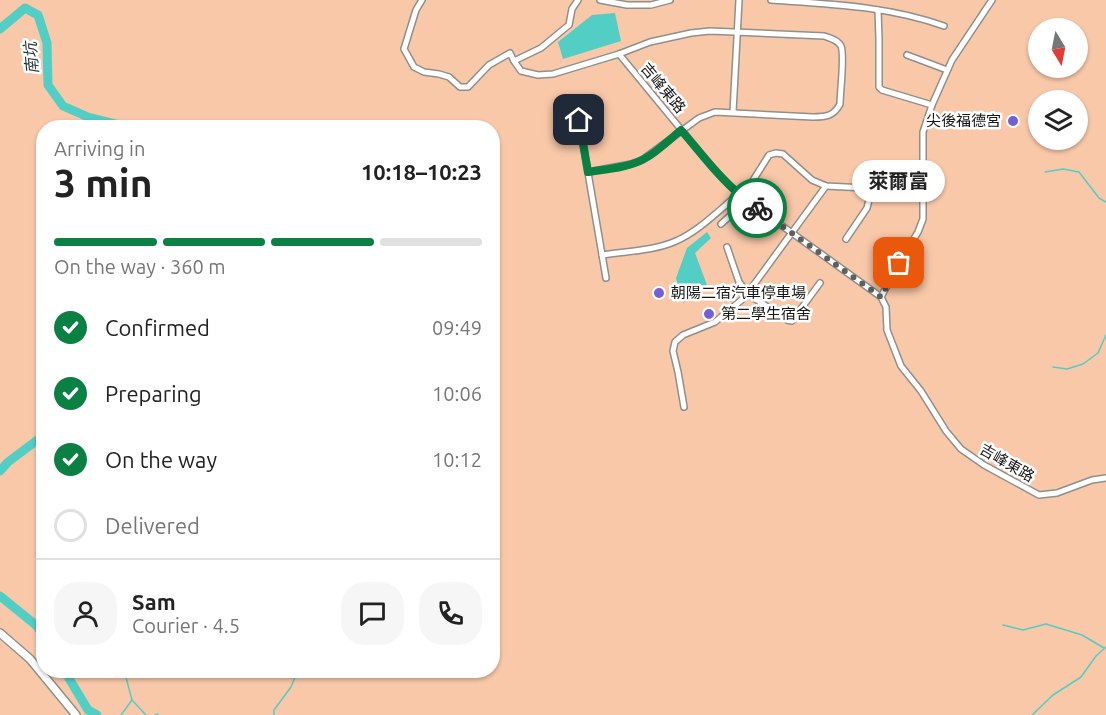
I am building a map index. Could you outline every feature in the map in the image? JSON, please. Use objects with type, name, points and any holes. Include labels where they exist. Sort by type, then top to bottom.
[{"type":"street","points":[[422,0],[416,10],[404,50],[414,67],[424,72],[449,77],[459,87],[468,87],[489,65],[510,53],[521,70],[538,75],[553,74],[650,42],[691,33],[710,31],[824,36],[840,45],[842,53],[840,104],[831,115],[813,117],[733,112],[706,114],[642,160],[588,172]]},
{"type":"street","points":[[514,61],[541,48],[569,25],[572,9],[578,0]]},
{"type":"street","points":[[600,0],[627,5],[651,5],[670,0]]},
{"type":"street","points":[[733,112],[739,0]]},
{"type":"street","points":[[771,0],[865,7],[908,14],[944,26]]},
{"type":"street","points":[[881,297],[923,219],[923,132],[932,105],[952,60],[992,0]]},
{"type":"street","points":[[878,10],[879,87],[882,90],[932,105]]},
{"type":"street","name":"吉峰東路","points":[[619,54],[712,167],[739,194],[881,297],[886,307],[887,330],[902,366],[961,449],[984,465],[1039,495],[1057,494],[1092,480],[1106,478]]},
{"type":"street","points":[[907,56],[947,70]]},
{"type":"street","points":[[579,120],[606,278]]},
{"type":"street","points":[[752,182],[769,155],[776,153],[783,154],[812,180],[826,186],[924,192]]},
{"type":"street","points":[[684,407],[673,351],[675,342],[683,335],[715,322],[748,294],[826,186]]},
{"type":"street","points":[[846,239],[867,208],[872,188]]},
{"type":"street","points":[[602,255],[675,242],[689,235],[739,194]]},
{"type":"street","points":[[721,224],[748,202]]},
{"type":"street","points":[[727,247],[739,282],[748,294],[787,320],[792,321],[820,283]]},
{"type":"street","points":[[0,633],[36,666]]},
{"type":"street","points":[[46,678],[76,715]]},
{"type":"shaded area","points":[[0,0],[1106,0],[1106,715],[0,715]]},
{"type":"water","points":[[615,13],[621,41],[563,59],[558,42],[592,15]]},
{"type":"water","points":[[707,232],[711,238],[695,253],[707,285],[683,303],[676,278],[687,248]]},
{"type":"waterway","name":"南坑","points":[[0,29],[25,8],[38,15],[47,43],[48,85],[63,106],[100,120]]},
{"type":"waterway","points":[[1045,172],[1063,169],[1079,172],[1099,198],[1106,202]]},
{"type":"waterway","points":[[1053,367],[1067,369],[1083,364],[1098,353],[1106,335]]},
{"type":"waterway","name":"南坑","points":[[0,471],[36,441]]},
{"type":"waterway","points":[[0,596],[36,625]]},
{"type":"waterway","points":[[1003,625],[1023,630],[1046,624],[1082,635],[1104,648]]},
{"type":"waterway","points":[[1032,715],[1053,695],[1081,677],[1096,656],[1106,647]]},
{"type":"waterway","points":[[69,678],[88,710],[97,715]]},
{"type":"waterway","points":[[121,715],[132,700],[126,678]]},
{"type":"waterway","points":[[274,715],[274,710],[291,687],[295,678]]},
{"type":"waterway","points":[[132,700],[146,715]]},
{"type":"way so far","points":[[757,208],[881,297],[899,263]]},
{"type":"place","name":"尖後福德宮","points":[[1013,121]]},
{"type":"place","name":"萊爾富","points":[[899,263]]},
{"type":"place","name":"朝陽二宿汽車停車場","points":[[659,293]]},
{"type":"place","name":"第二學生宿舍","points":[[709,314]]},
{"type":"route","points":[[579,120],[588,172],[642,160],[681,130],[729,185],[757,208]]}]
